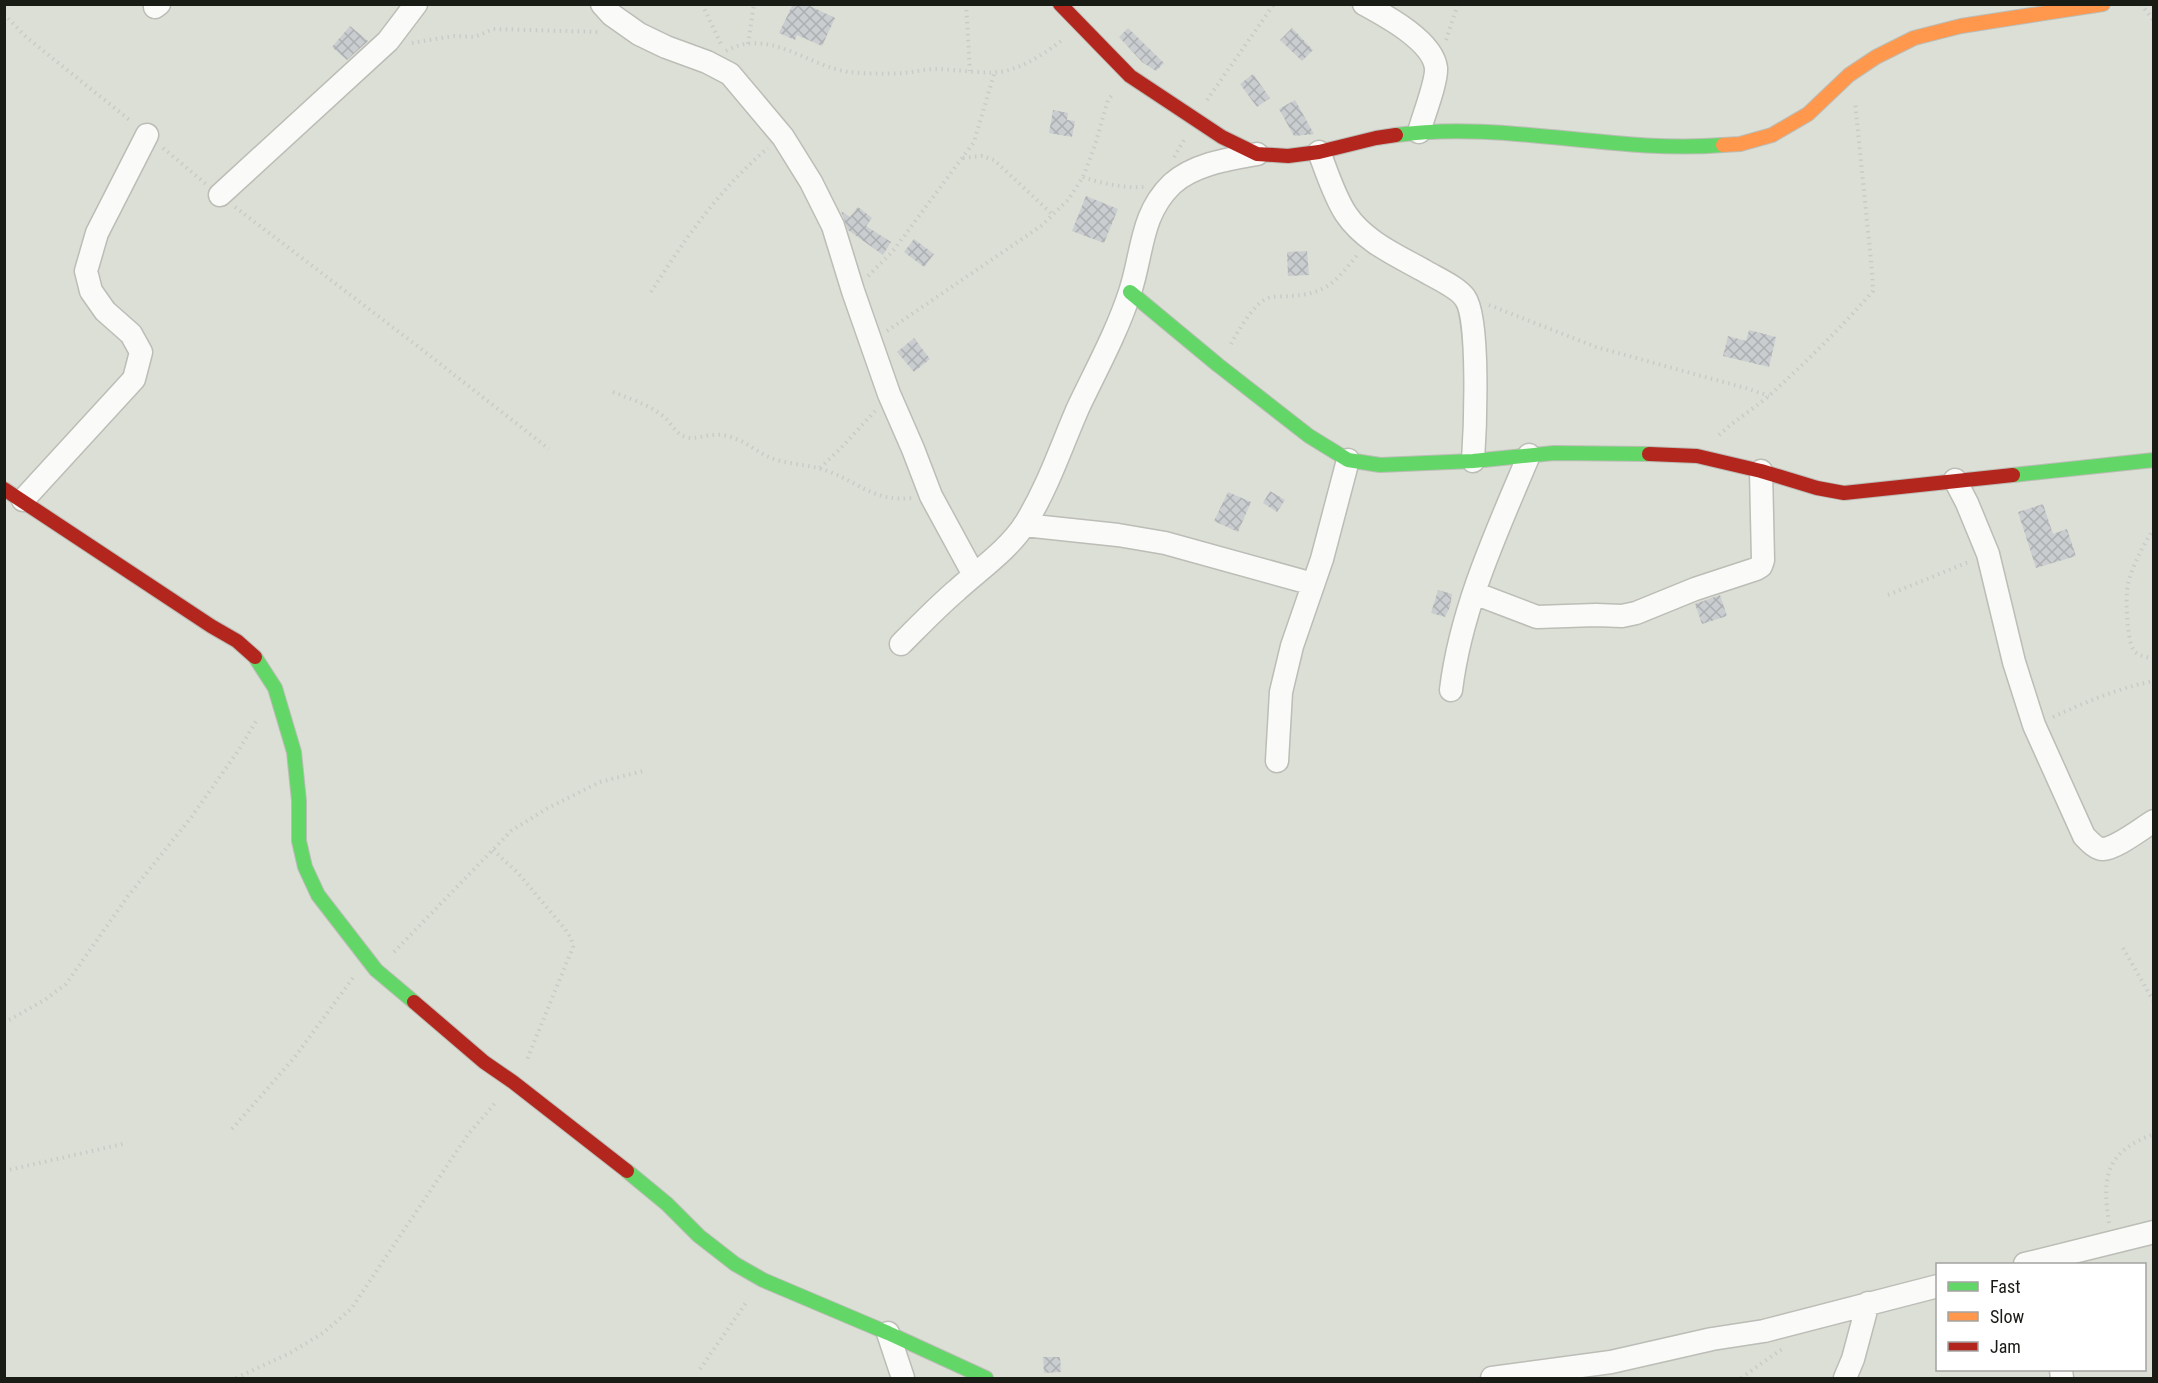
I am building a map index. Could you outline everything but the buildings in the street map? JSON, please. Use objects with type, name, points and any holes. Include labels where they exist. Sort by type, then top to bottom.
[{"type":"street","points":[[220,195],[388,41],[416,4]]},
{"type":"street","points":[[602,4],[612,15],[639,34],[730,74],[783,136],[811,182],[833,226],[870,343],[889,394],[931,496],[974,575]]},
{"type":"street","points":[[1060,4],[1130,76],[1222,137],[1257,154]]},
{"type":"street","points":[[1364,4],[1384,15],[1422,43],[1431,53],[1436,69],[1419,132]]},
{"type":"street","points":[[902,644],[938,606],[998,555],[1024,525],[1048,483],[1078,410],[1107,350],[1130,292],[1143,232],[1152,210],[1173,183],[1197,169],[1228,159],[1257,154],[1288,156],[1319,152],[1376,138],[1419,132],[1522,134],[1575,141],[1691,148],[1740,144],[1772,135],[1808,114],[1849,75],[1876,57],[1914,38],[1961,26],[2103,4]]},
{"type":"street","points":[[147,135],[97,233],[86,271],[91,291],[105,310],[131,334],[141,352],[134,380],[14,495],[148,585],[237,641],[259,660],[274,688],[294,752],[299,801],[299,841],[305,867],[318,895],[372,964],[484,1062],[620,1165],[735,1264],[763,1280],[986,1378]]},
{"type":"street","points":[[1319,152],[1347,215],[1370,239],[1449,285],[1465,298],[1471,314],[1474,359],[1476,410],[1473,461]]},
{"type":"street","points":[[1130,292],[1309,436],[1348,460],[1380,465],[1473,461],[1529,455],[1613,453],[1696,456],[1761,471],[1808,486],[1844,493],[2154,459]]},
{"type":"street","points":[[1451,690],[1454,662],[1474,593],[1529,455]]},
{"type":"street","points":[[1277,761],[1281,692],[1292,646],[1322,559],[1348,460]]},
{"type":"street","points":[[1474,593],[1537,617],[1622,616],[1636,613],[1695,589],[1756,569],[1761,566],[1763,560],[1761,471]]},
{"type":"street","points":[[1955,480],[1988,554],[2014,662],[2034,725],[2084,836],[2103,849],[2118,843],[2154,821]]},
{"type":"street","points":[[1024,525],[1118,535],[1165,543],[1313,584]]},
{"type":"street","points":[[2048,1262],[2112,1242],[2154,1232]]},
{"type":"street","points":[[1492,1378],[1611,1362],[1712,1339],[1764,1330],[1936,1286]]},
{"type":"street","points":[[1845,1378],[1853,1359],[1868,1303]]},
{"type":"street","points":[[888,1333],[903,1378]]},
{"type":"path","points":[[702,4],[725,52],[748,44],[770,45],[791,50],[821,64],[848,72],[902,73],[934,69],[1007,71],[1034,61],[1080,27]]},
{"type":"path","points":[[748,44],[754,4]]},
{"type":"path","points":[[966,4],[970,71]]},
{"type":"path","points":[[1195,120],[1218,81],[1274,4]]},
{"type":"path","points":[[1436,69],[1458,4]]},
{"type":"path","points":[[2141,4],[2154,21]]},
{"type":"path","points":[[4,14],[26,37],[220,195],[549,449]]},
{"type":"path","points":[[388,41],[413,43],[453,36],[475,37],[494,29],[639,34]]},
{"type":"path","points":[[853,291],[893,251],[974,142],[995,71]]},
{"type":"path","points":[[1696,456],[1736,419],[1769,396],[1858,309],[1872,291],[1857,109],[1849,75]]},
{"type":"path","points":[[870,343],[951,286],[998,257],[1053,215],[1068,200],[1083,177],[1108,100],[1130,76]]},
{"type":"path","points":[[651,292],[681,245],[717,197],[738,174],[783,136]]},
{"type":"path","points":[[963,158],[982,156],[994,160],[1053,215]]},
{"type":"path","points":[[1083,177],[1101,183],[1135,187],[1173,183]]},
{"type":"path","points":[[1218,365],[1241,327],[1262,301],[1269,298],[1320,292],[1330,287],[1370,239]]},
{"type":"path","points":[[1465,298],[1499,307],[1547,329],[1596,347],[1769,396]]},
{"type":"path","points":[[613,392],[653,408],[666,417],[677,432],[685,437],[723,435],[744,442],[776,460],[820,468],[834,473],[867,492],[886,498],[906,499],[931,496]]},
{"type":"path","points":[[820,468],[889,394]]},
{"type":"path","points":[[2154,528],[2141,550],[2128,585],[2129,627],[2133,648],[2141,656],[2154,658]]},
{"type":"path","points":[[1888,595],[1988,554]]},
{"type":"path","points":[[2034,725],[2088,700],[2129,686],[2154,681]]},
{"type":"path","points":[[4,1023],[46,999],[66,984],[128,896],[190,819],[238,751],[274,688]]},
{"type":"path","points":[[232,1129],[372,964],[511,831],[548,808],[600,782],[643,771]]},
{"type":"path","points":[[236,1378],[290,1353],[322,1333],[351,1309],[469,1133],[513,1082],[530,1055],[573,947],[565,928],[518,873],[493,850]]},
{"type":"path","points":[[2123,948],[2154,1002]]},
{"type":"path","points":[[2112,1242],[2106,1201],[2106,1178],[2111,1163],[2132,1145],[2154,1134]]},
{"type":"path","points":[[4,1171],[127,1143]]},
{"type":"path","points":[[700,1369],[763,1280]]},
{"type":"traffic: fast","points":[[1396,135],[1437,131],[1477,132],[1641,145],[1682,147],[1723,145]]},
{"type":"traffic: fast","points":[[1130,292],[1309,436],[1348,460],[1380,465],[1473,461],[1554,453],[1649,454]]},
{"type":"traffic: fast","points":[[2013,475],[2154,460]]},
{"type":"traffic: fast","points":[[255,657],[275,688],[294,752],[299,801],[299,841],[305,867],[318,895],[376,970],[414,1002]]},
{"type":"traffic: fast","points":[[627,1171],[667,1204],[699,1236],[735,1264],[763,1280],[986,1378]]},
{"type":"traffic: slow","points":[[1723,145],[1740,144],[1772,135],[1808,114],[1849,75],[1876,57],[1914,38],[1961,26],[2103,4]]},
{"type":"traffic: jam","points":[[1060,4],[1130,76],[1222,137],[1257,154],[1288,156],[1319,152],[1396,135]]},
{"type":"traffic: jam","points":[[1649,454],[1697,456],[1844,493],[2013,475]]},
{"type":"traffic: jam","points":[[4,489],[237,641],[255,657]]},
{"type":"traffic: jam","points":[[414,1002],[484,1062],[627,1171]]}]
